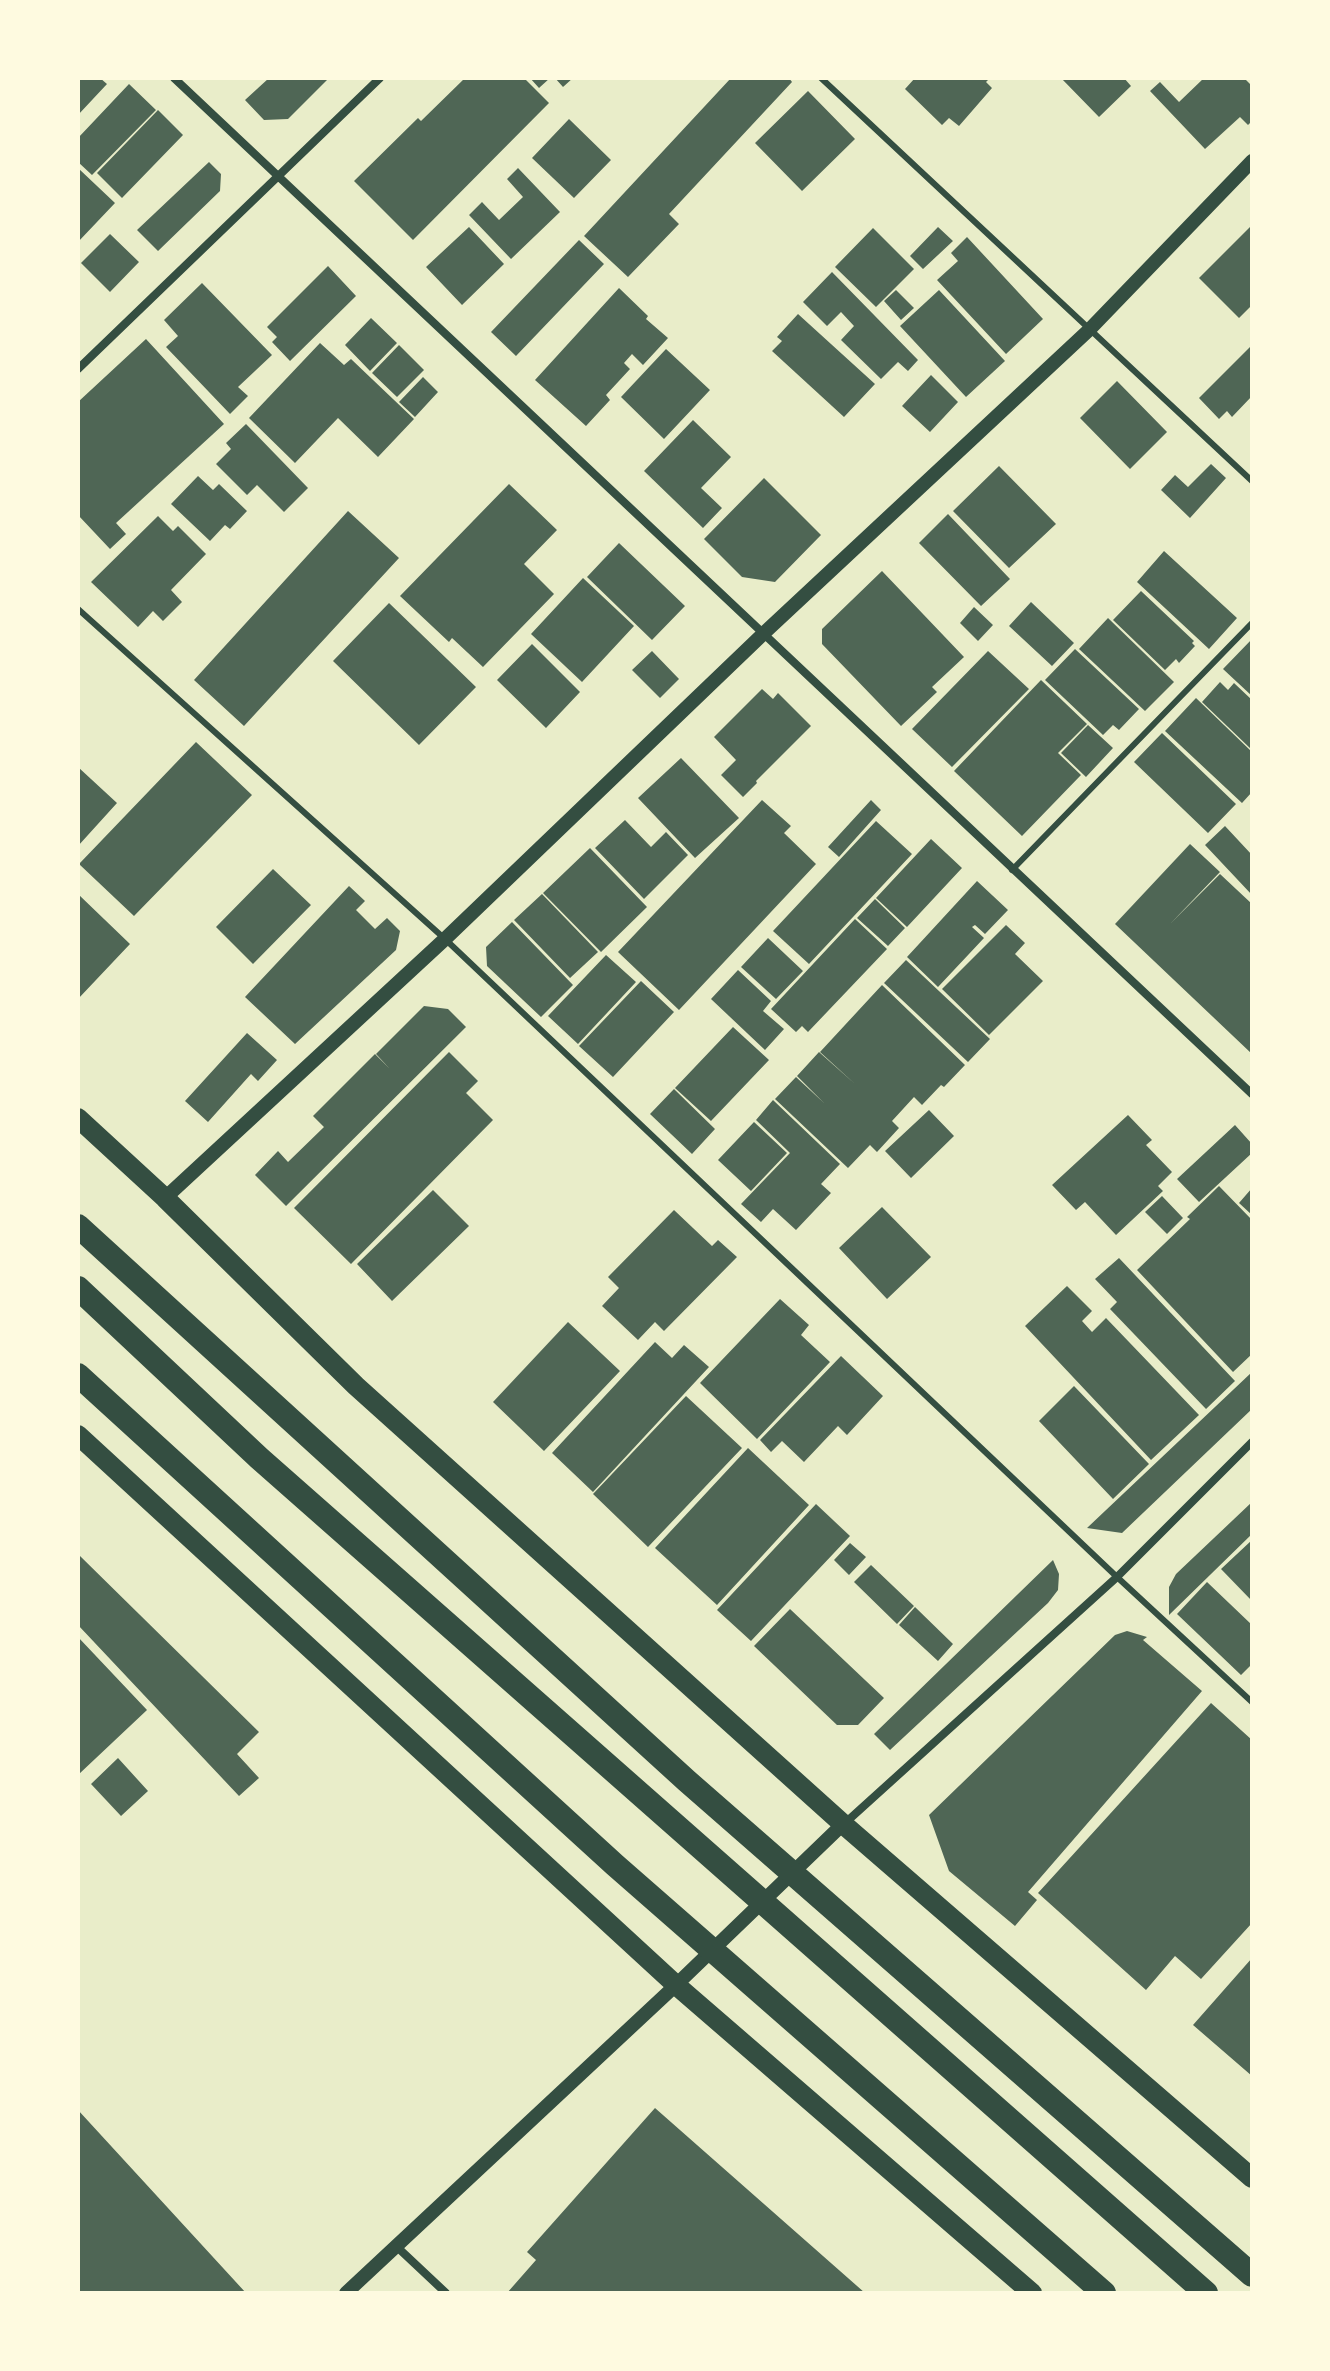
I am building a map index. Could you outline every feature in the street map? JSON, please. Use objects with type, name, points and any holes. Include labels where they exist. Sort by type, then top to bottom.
[{"type":"highway","points":[[78,1226],[687,1781],[1252,2275]]},
{"type":"highway","points":[[78,1288],[259,1458],[1206,2293]]},
{"type":"highway","points":[[78,1375],[615,1865],[1104,2293]]},
{"type":"main road","points":[[78,1118],[165,1198],[356,1386],[843,1824],[1252,2178]]},
{"type":"main road","points":[[78,1435],[676,1985],[1032,2293]]},
{"type":"street","points":[[174,78],[1252,1094]]},
{"type":"street","points":[[78,369],[380,78]]},
{"type":"street","points":[[165,1198],[445,939],[763,634],[1090,329],[1252,161]]},
{"type":"street","points":[[346,2293],[676,1985],[843,1824],[1117,1577],[1252,1442]]},
{"type":"street","points":[[396,2246],[446,2293]]},
{"type":"lane","points":[[821,78],[1252,481]]},
{"type":"lane","points":[[78,609],[445,939],[1252,1702]]},
{"type":"lane","points":[[1012,870],[1252,623]]},
{"type":"building","points":[[78,78],[100,78],[107,84],[78,115]]},
{"type":"building","points":[[269,78],[329,78],[288,119],[264,120],[245,100]]},
{"type":"building","points":[[465,78],[524,78],[549,103],[413,240],[354,181],[418,118],[421,121]]},
{"type":"building","points":[[530,78],[550,78],[539,88]]},
{"type":"building","points":[[555,78],[573,78],[563,87]]},
{"type":"building","points":[[731,78],[789,78],[792,82],[669,214],[679,224],[628,277],[584,236]]},
{"type":"building","points":[[915,78],[990,78],[986,82],[992,88],[959,126],[949,118],[942,125],[905,89]]},
{"type":"building","points":[[1061,78],[1124,78],[1131,86],[1099,117]]},
{"type":"building","points":[[1204,78],[1244,78],[1252,86],[1252,121],[1248,125],[1240,117],[1205,149],[1150,91],[1160,82],[1179,102]]},
{"type":"building","points":[[129,84],[156,110],[92,175],[78,162],[78,138]]},
{"type":"building","points":[[808,91],[855,139],[802,191],[755,143]]},
{"type":"building","points":[[158,110],[183,135],[122,198],[97,173]]},
{"type":"building","points":[[569,119],[611,160],[574,198],[532,158]]},
{"type":"building","points":[[209,162],[221,174],[220,191],[158,251],[137,230]]},
{"type":"building","points":[[78,168],[115,203],[78,242]]},
{"type":"building","points":[[518,168],[560,212],[511,259],[469,215],[482,202],[499,220],[523,197],[507,179]]},
{"type":"building","points":[[1252,225],[1252,305],[1239,318],[1199,278]]},
{"type":"building","points":[[469,227],[504,264],[462,305],[426,267]]},
{"type":"building","points":[[938,227],[953,241],[923,269],[910,256]]},
{"type":"building","points":[[873,228],[914,269],[876,307],[835,267]]},
{"type":"building","points":[[110,234],[139,262],[110,292],[81,263]]},
{"type":"building","points":[[967,237],[1043,319],[1006,354],[937,280],[958,261],[951,253]]},
{"type":"building","points":[[579,240],[604,264],[516,356],[491,332]]},
{"type":"building","points":[[328,266],[356,296],[290,361],[272,342],[277,337],[267,327]]},
{"type":"building","points":[[832,272],[918,360],[908,371],[898,362],[881,379],[841,340],[854,326],[841,312],[827,326],[803,302]]},
{"type":"building","points":[[202,283],[272,355],[238,387],[248,396],[230,414],[166,347],[178,336],[164,320]]},
{"type":"building","points":[[619,288],[648,316],[646,319],[668,338],[643,365],[632,354],[624,363],[630,369],[606,395],[610,400],[586,426],[535,380]]},
{"type":"building","points":[[896,290],[914,308],[901,320],[884,301]]},
{"type":"building","points":[[939,290],[1005,361],[966,397],[900,326]]},
{"type":"building","points":[[798,314],[875,384],[844,417],[772,351],[782,341],[777,337]]},
{"type":"building","points":[[371,318],[397,343],[370,371],[345,345]]},
{"type":"building","points":[[146,339],[224,424],[116,523],[126,534],[110,549],[78,515],[78,402]]},
{"type":"building","points":[[320,343],[344,365],[351,359],[414,419],[378,457],[338,418],[295,463],[249,418]]},
{"type":"building","points":[[399,345],[424,370],[397,397],[372,373]]},
{"type":"building","points":[[1252,345],[1252,396],[1232,417],[1227,411],[1219,419],[1199,398]]},
{"type":"building","points":[[666,349],[710,390],[664,439],[621,397]]},
{"type":"building","points":[[931,375],[958,402],[930,432],[902,406]]},
{"type":"building","points":[[423,377],[438,392],[415,417],[399,402]]},
{"type":"building","points":[[1117,381],[1167,432],[1130,469],[1080,418]]},
{"type":"building","points":[[693,420],[731,457],[701,488],[722,508],[703,528],[644,471]]},
{"type":"building","points":[[246,424],[308,488],[284,512],[257,485],[247,495],[216,464],[231,449],[226,443]]},
{"type":"building","points":[[1211,464],[1226,478],[1190,518],[1161,490],[1175,475],[1188,487]]},
{"type":"building","points":[[999,466],[1056,524],[1009,568],[953,511]]},
{"type":"building","points":[[198,476],[213,490],[219,484],[247,511],[230,529],[225,525],[210,541],[171,504]]},
{"type":"building","points":[[764,478],[821,535],[775,582],[742,577],[704,539]]},
{"type":"building","points":[[509,484],[557,530],[524,564],[554,594],[483,667],[452,638],[449,642],[400,596]]},
{"type":"building","points":[[348,511],[399,558],[244,726],[194,680]]},
{"type":"building","points":[[948,514],[1010,579],[981,606],[919,543]]},
{"type":"building","points":[[158,516],[173,531],[178,526],[206,554],[171,590],[182,602],[163,621],[153,611],[138,627],[91,582]]},
{"type":"building","points":[[619,543],[685,606],[652,640],[587,577]]},
{"type":"building","points":[[1164,551],[1237,618],[1209,649],[1137,582]]},
{"type":"building","points":[[882,571],[964,657],[932,687],[937,692],[901,726],[822,644],[822,629]]},
{"type":"building","points":[[583,578],[634,626],[582,682],[531,634]]},
{"type":"building","points":[[1141,591],[1194,641],[1195,646],[1179,663],[1176,659],[1165,670],[1113,620]]},
{"type":"building","points":[[1031,602],[1074,643],[1052,666],[1009,626]]},
{"type":"building","points":[[389,603],[476,687],[419,745],[333,661]]},
{"type":"building","points":[[974,607],[993,625],[978,641],[960,623]]},
{"type":"building","points":[[1108,618],[1174,682],[1145,711],[1079,649]]},
{"type":"building","points":[[1252,639],[1252,696],[1223,669]]},
{"type":"building","points":[[532,644],[580,692],[546,728],[497,680]]},
{"type":"building","points":[[1075,649],[1139,709],[1119,730],[1113,725],[1103,735],[1045,680]]},
{"type":"building","points":[[652,651],[679,679],[660,698],[632,670]]},
{"type":"building","points":[[988,651],[1029,689],[952,767],[912,729]]},
{"type":"building","points":[[1041,680],[1087,724],[1058,753],[1081,775],[1022,836],[954,771]]},
{"type":"building","points":[[1220,682],[1228,690],[1234,683],[1252,700],[1252,750],[1202,702]]},
{"type":"building","points":[[762,689],[773,699],[778,693],[811,726],[743,797],[721,775],[736,760],[714,737]]},
{"type":"building","points":[[1196,698],[1252,752],[1252,792],[1242,803],[1165,731]]},
{"type":"building","points":[[1088,725],[1113,748],[1086,777],[1061,753]]},
{"type":"building","points":[[1162,733],[1236,804],[1208,833],[1134,762]]},
{"type":"building","points":[[196,742],[252,795],[134,916],[79,864]]},
{"type":"building","points":[[681,758],[739,818],[695,858],[638,798]]},
{"type":"building","points":[[78,767],[117,803],[78,846]]},
{"type":"building","points":[[762,800],[791,826],[784,833],[816,864],[679,1010],[618,952]]},
{"type":"building","points":[[871,800],[881,810],[839,857],[828,847]]},
{"type":"building","points":[[625,820],[651,847],[666,832],[688,855],[644,899],[595,848]]},
{"type":"building","points":[[876,821],[912,854],[809,964],[773,931]]},
{"type":"building","points":[[1225,826],[1252,855],[1252,895],[1205,845]]},
{"type":"building","points":[[931,839],[962,868],[907,927],[876,898]]},
{"type":"building","points":[[1190,844],[1220,872],[1170,924],[1220,874],[1252,904],[1252,1054],[1115,924]]},
{"type":"building","points":[[590,848],[647,907],[601,952],[543,893]]},
{"type":"building","points":[[273,869],[311,905],[253,964],[216,927]]},
{"type":"building","points":[[977,881],[1008,910],[985,934],[975,925],[972,927],[984,938],[938,987],[907,957]]},
{"type":"building","points":[[349,886],[365,901],[356,910],[375,929],[387,918],[400,931],[396,950],[295,1044],[245,997]]},
{"type":"building","points":[[78,894],[130,944],[78,999]]},
{"type":"building","points":[[542,894],[598,952],[570,978],[514,920]]},
{"type":"building","points":[[875,899],[905,928],[888,946],[857,918]]},
{"type":"building","points":[[855,919],[887,949],[808,1032],[802,1026],[796,1032],[771,1009]]},
{"type":"building","points":[[512,922],[573,985],[541,1017],[487,966],[486,947]]},
{"type":"building","points":[[1006,925],[1025,943],[1015,954],[1043,981],[989,1035],[942,989]]},
{"type":"building","points":[[768,938],[803,971],[776,999],[741,967]]},
{"type":"building","points":[[606,955],[636,982],[578,1044],[548,1016]]},
{"type":"building","points":[[906,960],[990,1039],[968,1062],[884,983]]},
{"type":"building","points":[[738,970],[771,1001],[763,1011],[784,1029],[765,1050],[711,999]]},
{"type":"building","points":[[641,981],[674,1012],[613,1077],[579,1046]]},
{"type":"building","points":[[882,985],[965,1065],[922,1105],[914,1097],[892,1121],[899,1128],[877,1152],[870,1145],[848,1168],[775,1099],[796,1077],[824,1103],[797,1076],[819,1052],[855,1084],[820,1052]]},
{"type":"building","points":[[424,1006],[448,1009],[466,1027],[286,1206],[255,1175],[278,1151],[288,1162],[324,1127],[313,1116],[375,1054],[389,1068],[376,1054]]},
{"type":"building","points":[[733,1027],[769,1060],[711,1121],[675,1088]]},
{"type":"building","points":[[247,1033],[277,1060],[258,1081],[251,1074],[208,1122],[185,1101]]},
{"type":"building","points":[[449,1052],[478,1081],[466,1093],[493,1120],[351,1264],[294,1208]]},
{"type":"building","points":[[674,1089],[715,1129],[692,1154],[650,1114]]},
{"type":"building","points":[[773,1100],[840,1164],[821,1184],[831,1193],[796,1230],[773,1209],[761,1222],[741,1204],[790,1153],[756,1120]]},
{"type":"building","points":[[929,1110],[954,1136],[911,1178],[885,1151]]},
{"type":"building","points":[[1128,1115],[1152,1140],[1146,1145],[1172,1172],[1158,1186],[1163,1191],[1116,1235],[1085,1202],[1076,1210],[1052,1185]]},
{"type":"building","points":[[754,1122],[787,1153],[751,1191],[718,1160]]},
{"type":"building","points":[[1235,1125],[1252,1144],[1252,1153],[1199,1202],[1177,1179]]},
{"type":"building","points":[[1219,1186],[1252,1220],[1252,1354],[1233,1372],[1137,1270]]},
{"type":"building","points":[[1252,1188],[1252,1215],[1239,1203]]},
{"type":"building","points":[[433,1190],[469,1226],[392,1301],[357,1264]]},
{"type":"building","points":[[1162,1196],[1183,1218],[1167,1234],[1145,1212]]},
{"type":"building","points":[[882,1207],[931,1257],[887,1299],[839,1248]]},
{"type":"building","points":[[674,1210],[712,1246],[718,1240],[737,1257],[664,1331],[655,1322],[638,1340],[602,1306],[619,1288],[608,1277]]},
{"type":"building","points":[[1119,1258],[1235,1381],[1206,1409],[1110,1309],[1117,1302],[1095,1279]]},
{"type":"building","points":[[1067,1286],[1092,1311],[1082,1321],[1092,1332],[1106,1318],[1199,1415],[1151,1460],[1025,1326]]},
{"type":"building","points":[[780,1299],[809,1325],[801,1335],[830,1362],[757,1439],[700,1383]]},
{"type":"building","points":[[568,1322],[620,1371],[544,1451],[493,1402]]},
{"type":"building","points":[[655,1342],[672,1358],[684,1345],[709,1367],[593,1492],[552,1453]]},
{"type":"building","points":[[841,1356],[883,1396],[847,1435],[838,1426],[804,1462],[782,1441],[771,1452],[760,1440]]},
{"type":"building","points":[[1252,1372],[1252,1409],[1122,1533],[1087,1528]]},
{"type":"building","points":[[1074,1386],[1149,1464],[1113,1499],[1039,1421]]},
{"type":"building","points":[[686,1396],[742,1448],[648,1547],[593,1494]]},
{"type":"building","points":[[748,1448],[809,1505],[717,1605],[655,1548]]},
{"type":"building","points":[[1252,1502],[1252,1534],[1169,1615],[1169,1587],[1176,1574]]},
{"type":"building","points":[[816,1504],[850,1536],[751,1641],[717,1610]]},
{"type":"building","points":[[1252,1540],[1252,1601],[1221,1569]]},
{"type":"building","points":[[850,1543],[866,1557],[849,1575],[834,1560]]},
{"type":"building","points":[[80,1556],[259,1732],[237,1754],[259,1778],[239,1796],[78,1625]]},
{"type":"building","points":[[1053,1560],[1059,1574],[1058,1590],[1048,1603],[890,1750],[874,1734]]},
{"type":"building","points":[[871,1565],[914,1606],[897,1624],[854,1582]]},
{"type":"building","points":[[1207,1582],[1252,1625],[1252,1664],[1241,1675],[1177,1614]]},
{"type":"building","points":[[915,1607],[953,1644],[938,1661],[899,1625]]},
{"type":"building","points":[[790,1609],[884,1698],[858,1725],[837,1725],[754,1646]]},
{"type":"building","points":[[1127,1631],[1147,1637],[1143,1640],[1202,1691],[1028,1892],[1037,1900],[1015,1926],[949,1871],[929,1815],[1115,1635]]},
{"type":"building","points":[[78,1637],[147,1710],[78,1775]]},
{"type":"building","points":[[1211,1703],[1252,1740],[1252,1923],[1201,1979],[1175,1956],[1146,1990],[1038,1893]]},
{"type":"building","points":[[118,1758],[148,1791],[121,1816],[91,1784]]},
{"type":"building","points":[[1252,1958],[1252,2076],[1193,2025]]},
{"type":"building","points":[[655,2108],[865,2293],[507,2293],[536,2260],[527,2252]]},
{"type":"building","points":[[78,2110],[246,2293],[78,2293]]}]
